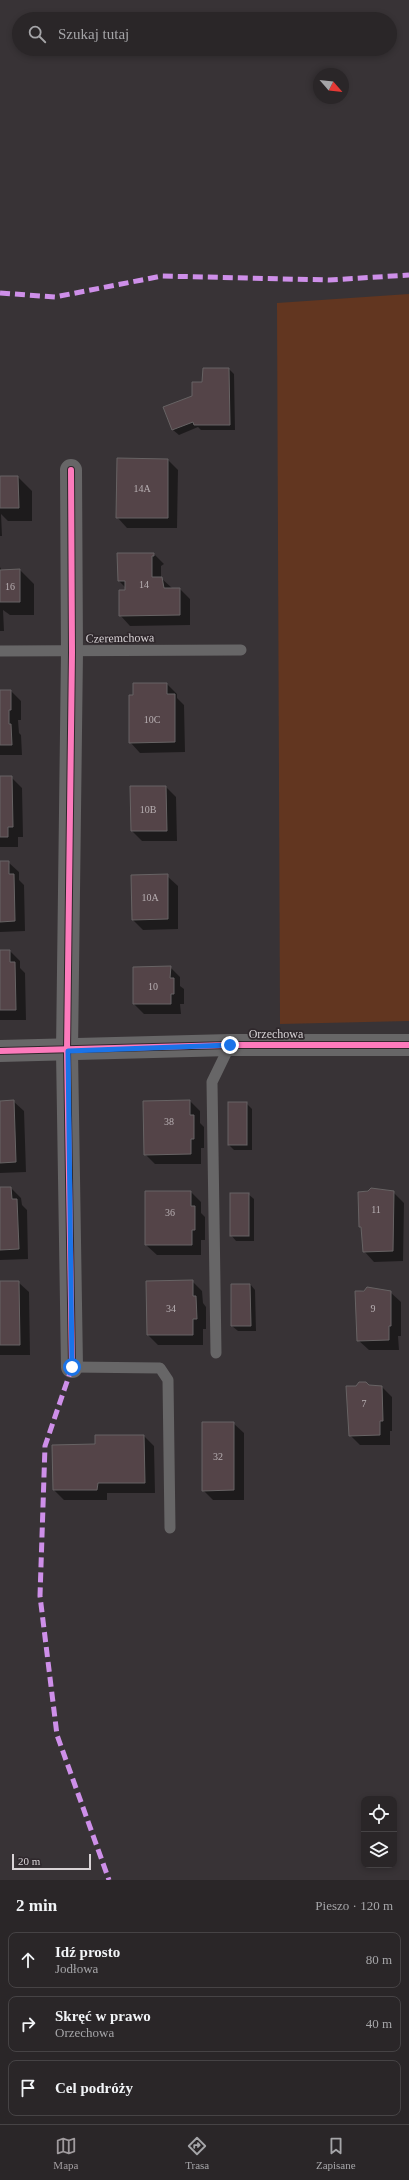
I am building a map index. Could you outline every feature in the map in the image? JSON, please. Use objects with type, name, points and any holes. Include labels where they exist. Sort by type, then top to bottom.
[{"type":"street","points":[[71,470],[72,652],[68,1051],[72,1367]]},
{"type":"street","name":"Orzechowa","points":[[0,1051],[68,1051],[230,1045],[409,1046]]},
{"type":"lane","name":"Czeremchowa","points":[[0,651],[72,652],[241,650]]},
{"type":"lane","points":[[216,1353],[212,1082],[230,1045]]},
{"type":"lane","points":[[72,1367],[160,1368],[168,1380],[170,1528]]},
{"type":"shaded area","points":[[409,294],[409,1021],[280,1024],[277,303]]},
{"type":"building","points":[[203,368],[229,368],[230,425],[194,425],[193,422],[172,430],[163,407],[192,396],[192,382],[202,382]]},
{"type":"building","points":[[117,458],[168,459],[168,518],[116,518]]},
{"type":"building","points":[[0,476],[18,476],[19,508],[0,508]]},
{"type":"building","points":[[117,553],[154,553],[154,556],[152,556],[152,577],[162,577],[164,588],[180,588],[180,615],[119,616],[119,590],[125,590],[125,581],[118,581]]},
{"type":"building","points":[[20,569],[20,602],[0,602],[0,570]]},
{"type":"building","points":[[133,683],[167,683],[167,694],[175,694],[175,742],[129,743],[129,695],[133,695]]},
{"type":"building","points":[[0,690],[11,690],[9,724],[11,724],[12,745],[0,745]]},
{"type":"building","points":[[0,776],[12,776],[13,827],[8,827],[8,837],[0,837]]},
{"type":"building","points":[[130,786],[166,786],[167,831],[131,831]]},
{"type":"building","points":[[0,861],[9,861],[9,874],[14,874],[15,921],[0,922]]},
{"type":"building","points":[[168,874],[168,919],[132,920],[131,875]]},
{"type":"building","points":[[0,950],[10,950],[10,962],[15,962],[16,1010],[0,1010]]},
{"type":"building","points":[[171,966],[170,978],[174,978],[174,994],[171,994],[171,1004],[133,1004],[133,967]]},
{"type":"building","points":[[14,1100],[16,1162],[0,1163],[0,1101]]},
{"type":"building","points":[[190,1100],[190,1115],[194,1115],[194,1139],[191,1139],[191,1154],[144,1155],[143,1101]]},
{"type":"building","points":[[228,1102],[247,1102],[247,1145],[228,1145]]},
{"type":"building","points":[[0,1187],[11,1187],[12,1199],[17,1199],[19,1249],[0,1250]]},
{"type":"building","points":[[371,1188],[394,1191],[393,1251],[363,1252],[361,1227],[359,1227],[358,1192],[368,1191]]},
{"type":"building","points":[[145,1191],[191,1191],[191,1206],[195,1206],[195,1230],[192,1230],[192,1245],[145,1245]]},
{"type":"building","points":[[230,1193],[249,1193],[249,1236],[230,1236]]},
{"type":"building","points":[[193,1280],[193,1296],[196,1296],[197,1319],[193,1319],[193,1335],[147,1335],[146,1281]]},
{"type":"building","points":[[0,1281],[19,1281],[20,1345],[0,1345]]},
{"type":"building","points":[[231,1284],[250,1284],[251,1326],[231,1326]]},
{"type":"building","points":[[367,1287],[391,1291],[391,1326],[389,1326],[389,1340],[357,1341],[355,1291],[364,1291]]},
{"type":"building","points":[[359,1382],[366,1382],[369,1385],[382,1386],[383,1421],[380,1421],[380,1435],[349,1436],[346,1386],[356,1386]]},
{"type":"building","points":[[202,1422],[234,1422],[234,1490],[202,1491]]},
{"type":"building","points":[[95,1435],[144,1435],[145,1483],[98,1483],[97,1490],[53,1490],[52,1445],[95,1444]]},
{"type":"marked path","points":[[0,293],[55,297],[162,276],[329,280],[409,275]]},
{"type":"marked path","points":[[72,1367],[45,1446],[40,1596],[57,1735],[109,1880]]},
{"type":"cycle path","points":[[71,470],[72,652],[67,1051],[72,1367]]},
{"type":"cycle path","points":[[0,1051],[230,1045],[409,1045]]},
{"type":"route","points":[[72,1367],[68,1051],[230,1045]]}]
